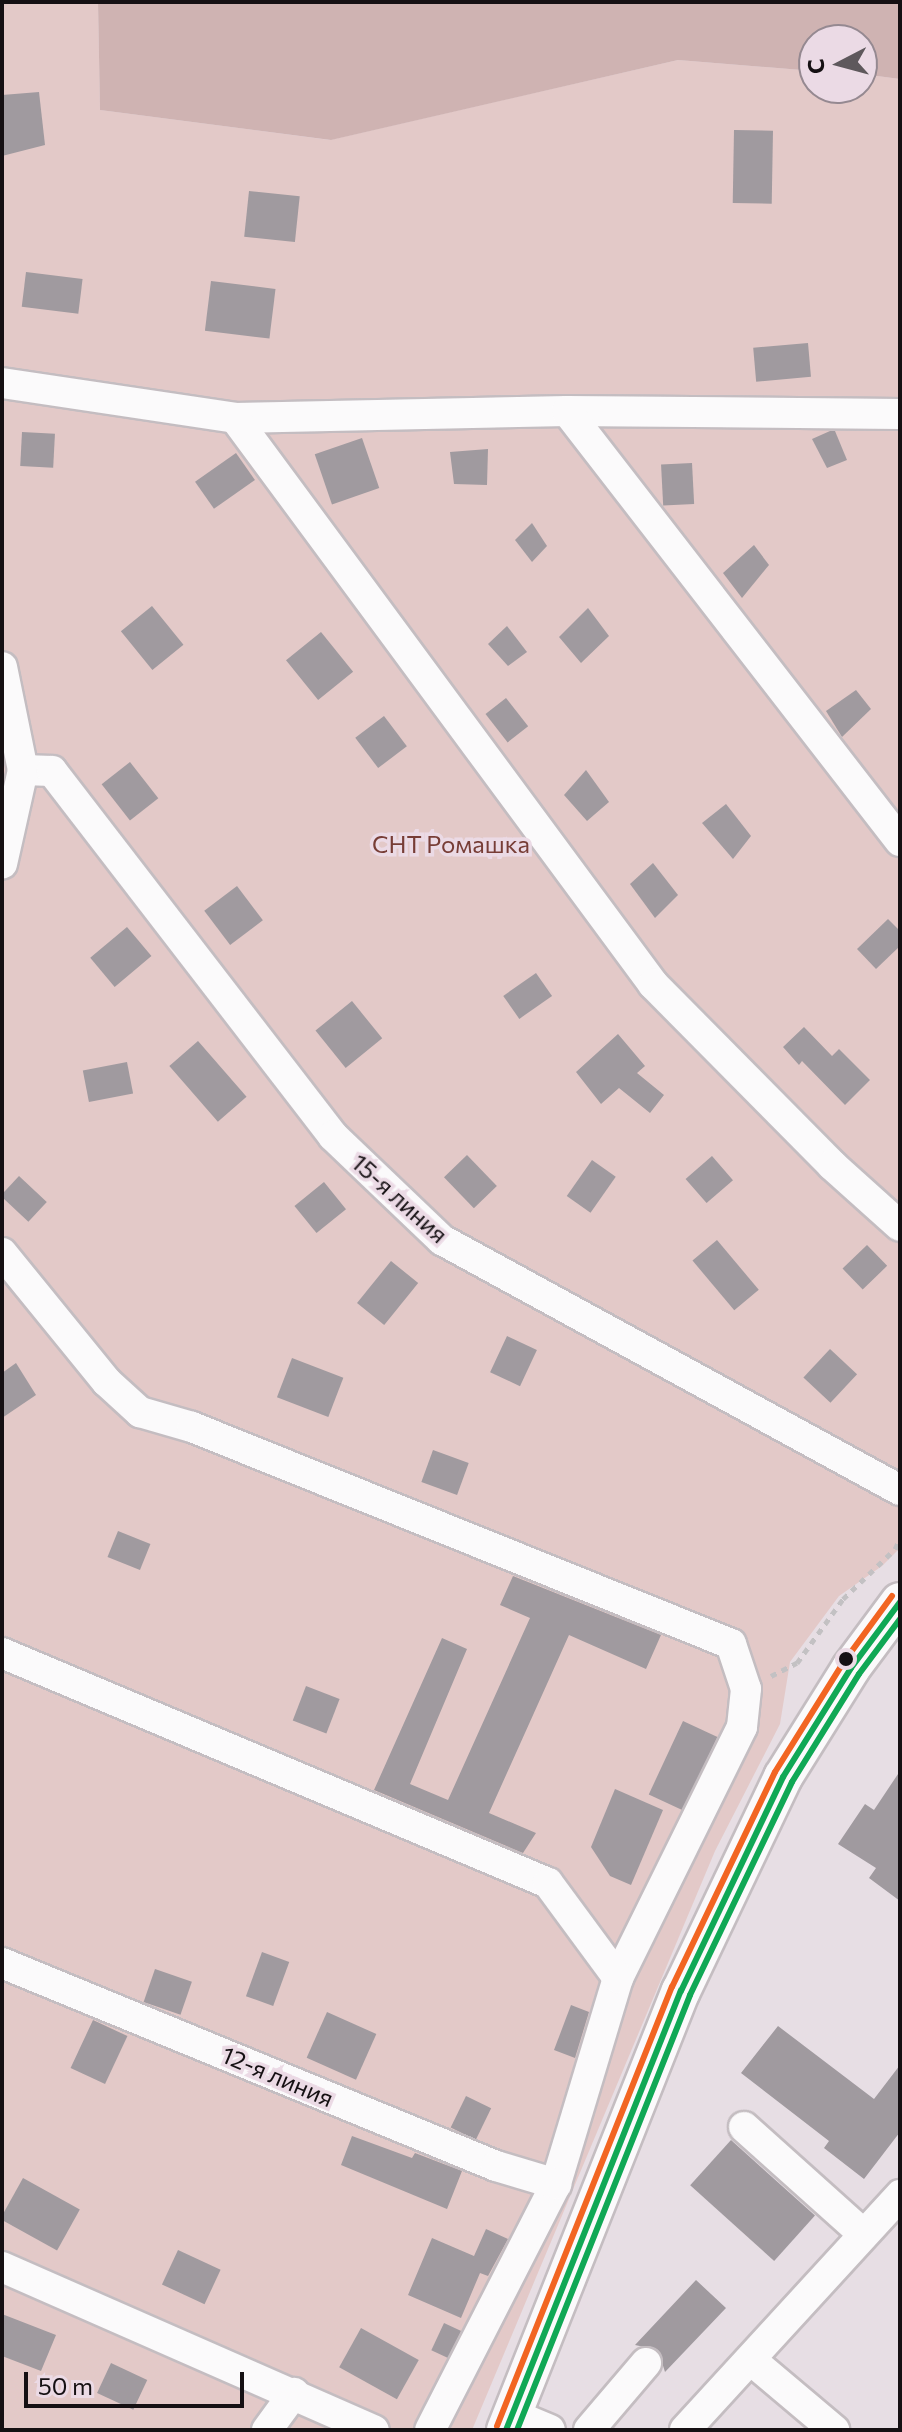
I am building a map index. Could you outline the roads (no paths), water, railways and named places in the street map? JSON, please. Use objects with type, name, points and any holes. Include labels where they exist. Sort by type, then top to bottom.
[{"type":"main road","points":[[509,2422],[681,1991],[777,1791],[851,1668],[900,1602]]},
{"type":"street","points":[[2,383],[235,418],[567,411],[900,414]]},
{"type":"street","points":[[567,411],[900,841]]},
{"type":"street","points":[[235,418],[653,984],[832,1165],[900,1226]]},
{"type":"street","points":[[2,667],[23,770],[2,864]]},
{"type":"street","name":"15-я линия","points":[[23,770],[52,771],[333,1136],[442,1240],[898,1484]]},
{"type":"street","points":[[2,1253],[107,1382],[140,1412],[192,1427],[731,1644],[746,1689],[742,1727],[618,1978],[556,2184],[430,2430]]},
{"type":"street","points":[[2,1653],[548,1883],[618,1978]]},
{"type":"street","name":"12-я линия","points":[[2,1963],[496,2166],[556,2184]]},
{"type":"street","points":[[744,2127],[862,2233]]},
{"type":"street","points":[[685,2430],[900,2195]]},
{"type":"street","points":[[2,2267],[374,2430]]},
{"type":"street","points":[[751,2360],[834,2430]]},
{"type":"street","points":[[589,2430],[646,2363]]},
{"type":"street","points":[[267,2430],[294,2393]]},
{"type":"street","points":[[509,2422],[550,2430]]},
{"type":"park label","name":"СНТ Ромашка","points":[[451,844]]}]
